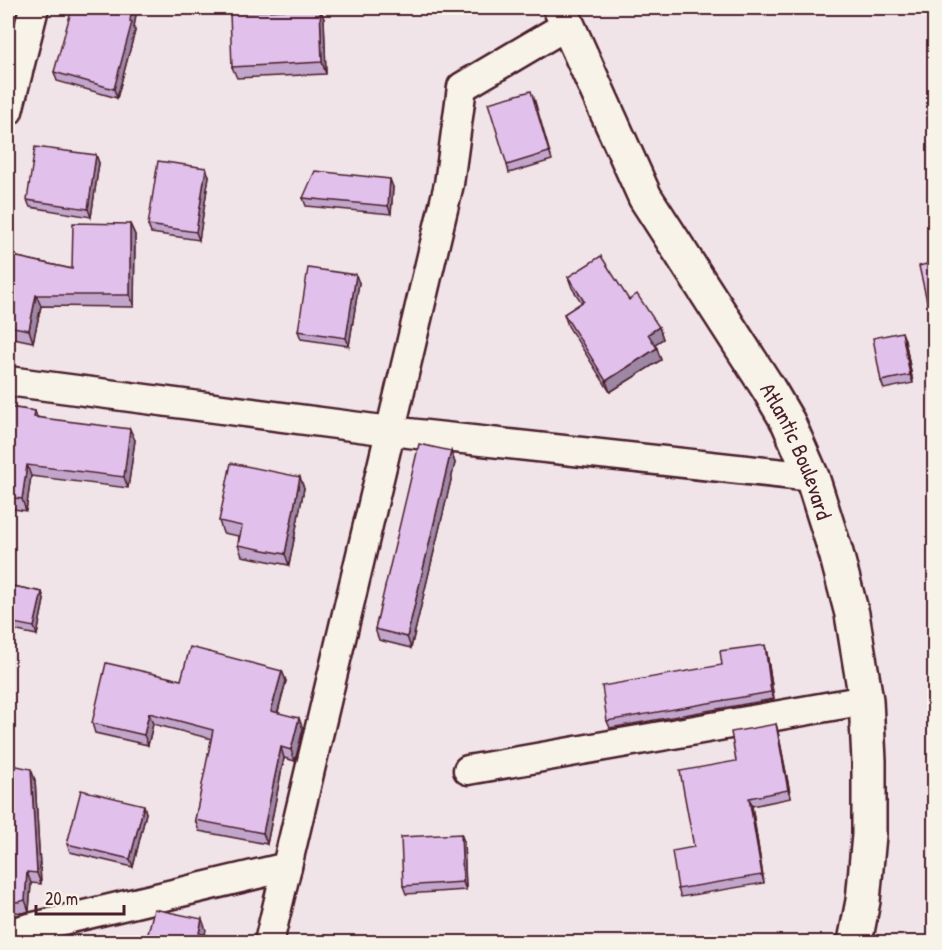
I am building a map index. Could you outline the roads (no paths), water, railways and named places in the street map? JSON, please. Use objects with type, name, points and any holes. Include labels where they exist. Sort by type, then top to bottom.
[{"type":"street","points":[[8,111],[34,8]]},
{"type":"street","points":[[269,942],[449,184],[462,87],[563,16]]},
{"type":"street","name":"Atlantic Boulevard","points":[[563,16],[645,197],[788,422],[812,477],[836,553],[852,614],[866,700],[869,760],[869,835],[863,901],[855,942]]},
{"type":"street","points":[[8,381],[390,431],[812,477]]},
{"type":"street","points":[[468,770],[866,700]]},
{"type":"street","points":[[8,933],[287,867]]}]
